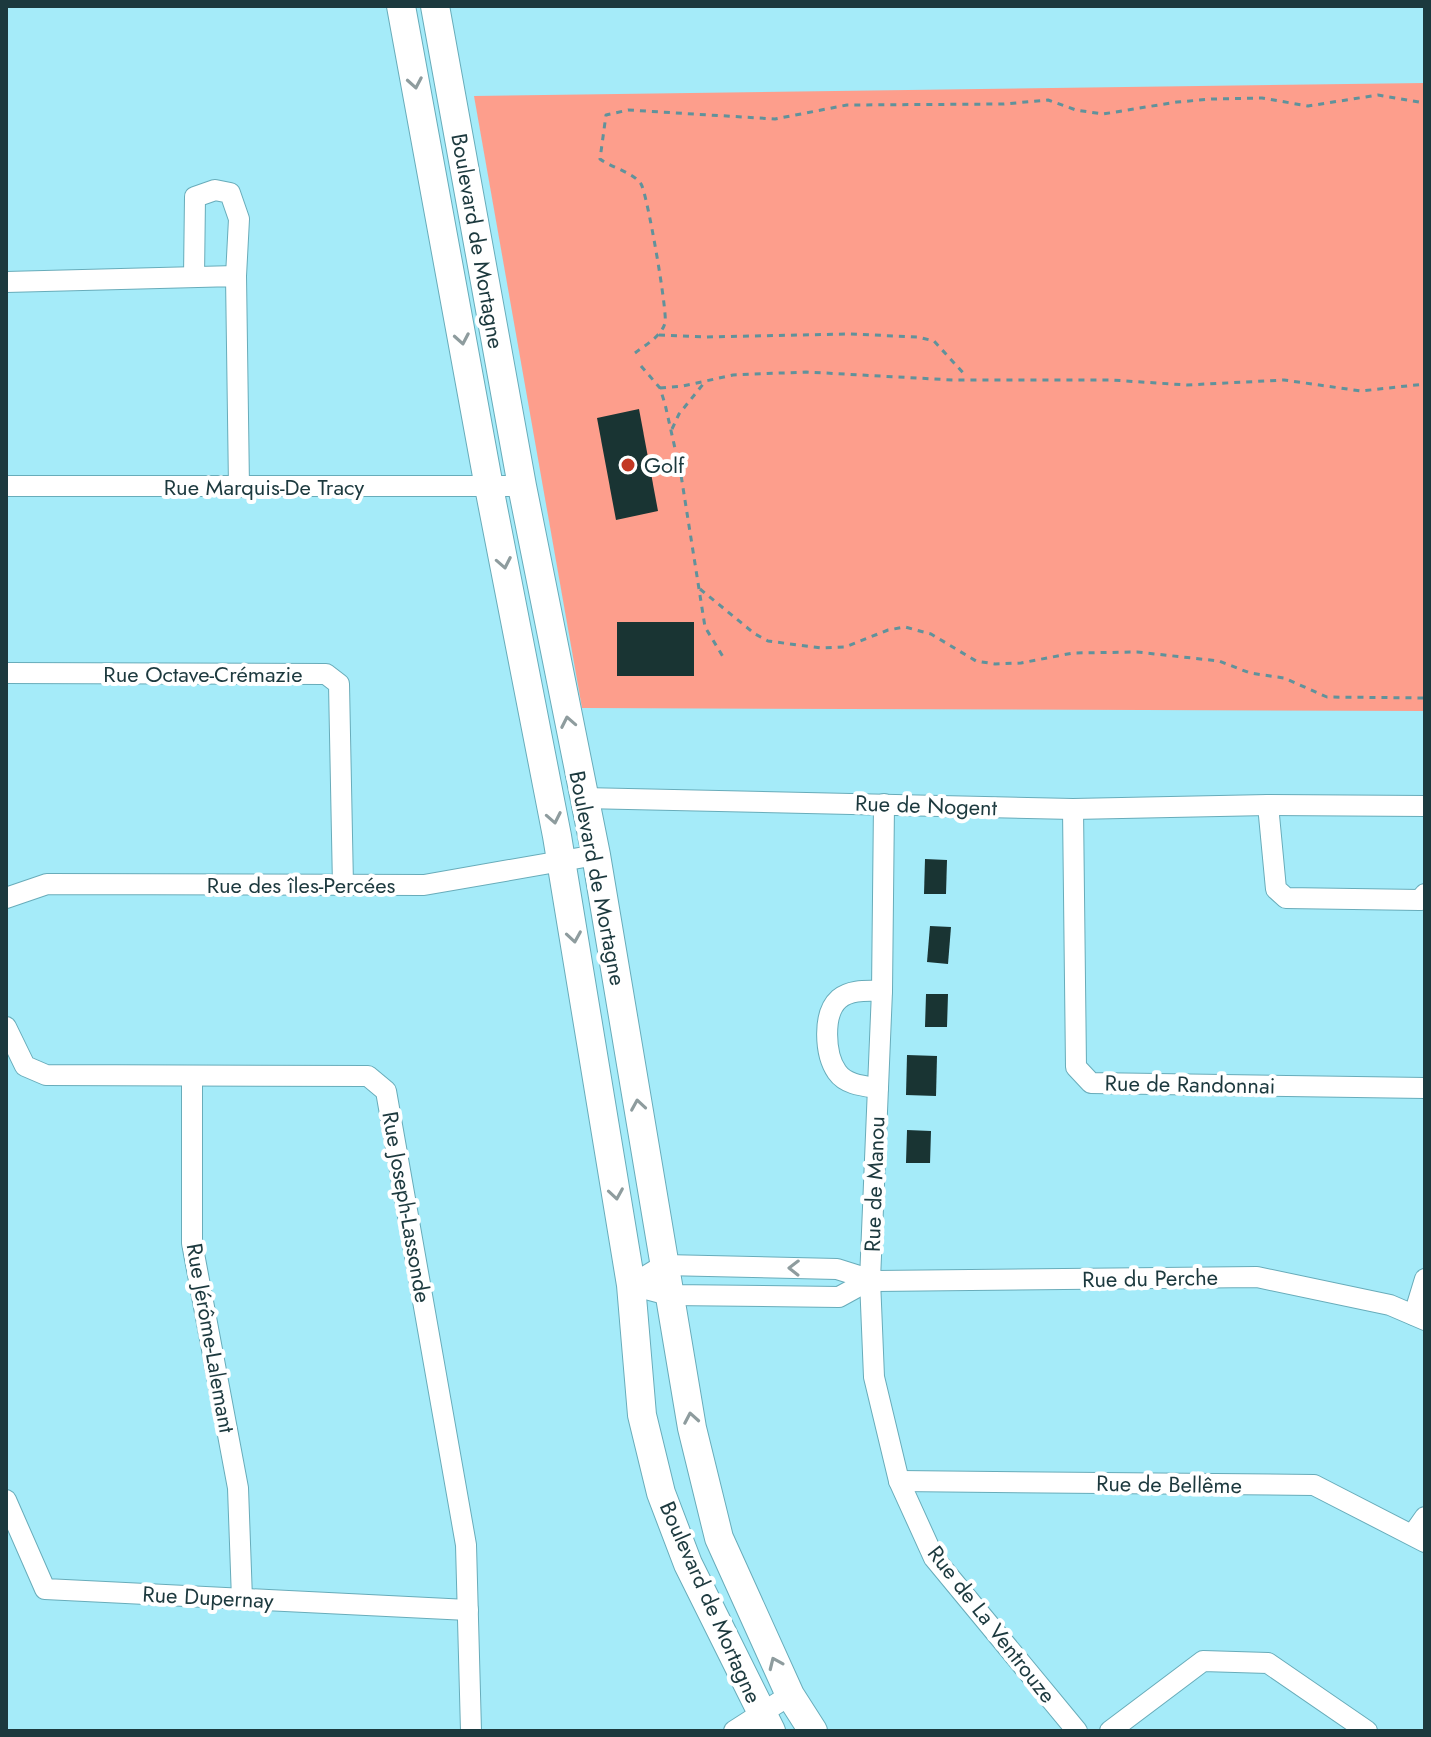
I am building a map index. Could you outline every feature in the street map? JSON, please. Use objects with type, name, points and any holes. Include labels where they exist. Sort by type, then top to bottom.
[{"type":"main road","name":"Boulevard de Mortagne","points":[[401,6],[561,860],[631,1285],[642,1415],[661,1493],[688,1564],[766,1722]]},
{"type":"main road","name":"Boulevard de Mortagne","points":[[435,6],[522,486],[596,855],[692,1428],[719,1538],[790,1695],[813,1731]]},
{"type":"street","points":[[194,277],[195,197],[215,190],[230,193],[239,219],[236,276],[239,487]]},
{"type":"street","points":[[6,282],[236,276]]},
{"type":"street","name":"Rue Marquis-De Tracy","points":[[6,486],[522,486]]},
{"type":"street","name":"Rue Octave-Crémazie","points":[[6,673],[326,674],[339,684],[343,886]]},
{"type":"street","name":"Rue de Nogent","points":[[583,798],[1073,809],[1425,806]]},
{"type":"street","name":"Rue de Manou","points":[[870,1280],[882,991],[884,804]]},
{"type":"street","points":[[1268,805],[1276,889],[1286,898],[1420,900],[1425,894]]},
{"type":"street","name":"Rue de Randonnai","points":[[1073,809],[1076,1067],[1091,1083],[1425,1088]]},
{"type":"street","name":"Rue des îles-Percées","points":[[6,898],[47,884],[424,885],[596,855]]},
{"type":"street","name":"Rue de Manou","points":[[878,1088],[856,1086],[837,1073],[829,1050],[828,1019],[838,1000],[856,991],[882,991]]},
{"type":"street","name":"Rue Joseph-Lassonde","points":[[6,1027],[25,1066],[46,1075],[368,1076],[386,1091],[466,1545],[471,1731]]},
{"type":"street","name":"Rue Jérôme-Lalemant","points":[[192,1077],[192,1243],[238,1488],[242,1599]]},
{"type":"street","points":[[631,1285],[664,1265]]},
{"type":"street","name":"Rue du Perche","points":[[664,1265],[837,1269],[870,1280],[1257,1277],[1390,1305],[1420,1318]]},
{"type":"street","points":[[1420,1318],[1425,1279]]},
{"type":"street","name":"Rue du Perche","points":[[631,1285],[669,1295],[839,1297],[870,1280]]},
{"type":"street","name":"Rue de La Ventrouze","points":[[870,1280],[874,1377],[899,1481],[934,1558],[1077,1731]]},
{"type":"street","name":"Rue de Bellême","points":[[899,1481],[1314,1485],[1421,1531]]},
{"type":"street","name":"Rue Dupernay","points":[[6,1500],[45,1589],[468,1610]]},
{"type":"street","points":[[1110,1731],[1203,1661],[1268,1663],[1367,1731]]},
{"type":"street","points":[[734,1731],[766,1722],[790,1695]]},
{"type":"path","points":[[635,353],[659,335],[665,324],[666,312],[648,199],[637,179],[600,159],[606,115],[614,112],[628,110],[775,119],[847,105],[989,105],[1048,100],[1076,110],[1103,114],[1212,99],[1262,98],[1308,106],[1378,95],[1425,103]]},
{"type":"path","points":[[659,335],[850,334],[918,337],[934,341],[968,378]]},
{"type":"path","points":[[641,366],[660,388],[672,429],[705,627],[725,660]]},
{"type":"path","points":[[660,388],[733,375],[806,372],[892,377],[1111,380],[1187,385],[1284,380],[1361,391],[1425,384]]},
{"type":"path","points":[[672,429],[679,414],[705,381]]},
{"type":"path","points":[[700,589],[768,641],[821,648],[845,647],[888,630],[905,627],[931,634],[976,661],[995,664],[1021,663],[1073,653],[1137,652],[1219,661],[1250,673],[1284,678],[1327,697],[1425,698]]},
{"type":"shaded area","points":[[1425,83],[1425,711],[582,708],[474,96]]},
{"type":"building","name":"Golf","points":[[639,409],[658,511],[616,520],[597,418]]},
{"type":"building","points":[[617,622],[694,622],[694,676],[617,676]]},
{"type":"building","points":[[925,859],[947,860],[946,894],[924,894]]},
{"type":"building","points":[[930,926],[951,927],[948,964],[927,962]]},
{"type":"building","points":[[926,994],[948,994],[947,1027],[925,1027]]},
{"type":"building","points":[[907,1055],[937,1056],[936,1096],[906,1095]]},
{"type":"building","points":[[907,1130],[931,1131],[930,1163],[906,1163]]},
{"type":"place","name":"Golf","points":[[628,465]]}]
